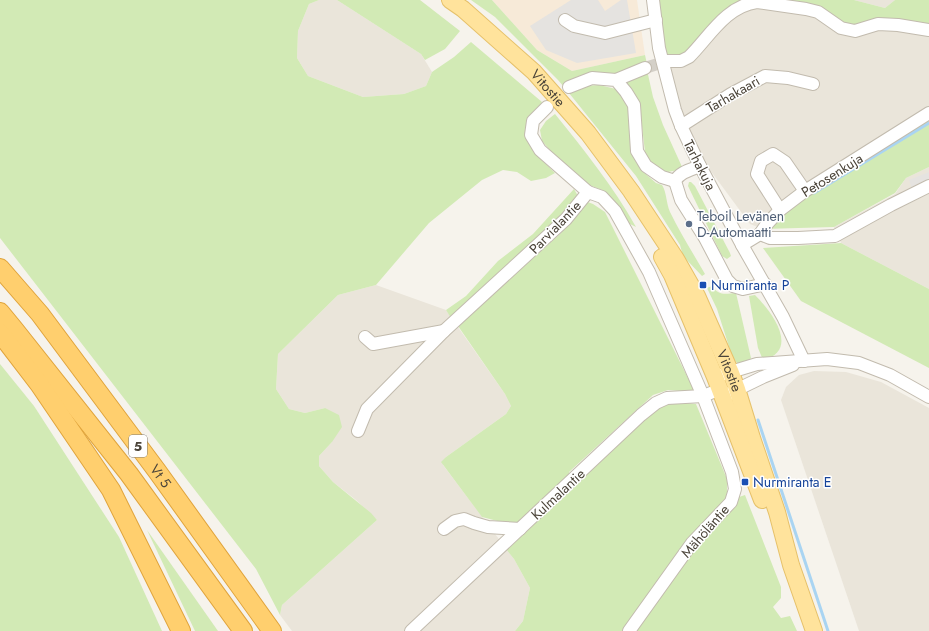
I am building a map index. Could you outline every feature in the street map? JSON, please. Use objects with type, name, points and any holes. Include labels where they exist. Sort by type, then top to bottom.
[{"type":"highway","name":"Vt 5","points":[[0,268],[40,314],[152,464],[271,630]]},
{"type":"highway","name":"Vt 5","points":[[0,312],[129,474],[243,631]]},
{"type":"highway","points":[[0,333],[39,384],[111,490],[181,631]]},
{"type":"main road","name":"Vitostie","points":[[450,0],[463,9],[534,72],[588,134],[631,191],[676,259],[697,296],[731,372],[724,388]]},
{"type":"main road","name":"Vitostie","points":[[631,191],[645,226],[672,275],[724,388],[752,438],[778,512],[791,565],[814,631]]},
{"type":"street","name":"Tarhakuja","points":[[653,0],[659,48],[675,110],[681,126],[700,166],[742,245],[784,317],[804,361]]},
{"type":"street","points":[[668,61],[681,61],[689,57],[724,19],[740,7],[757,2],[818,12],[841,28],[855,31],[878,24],[898,25],[929,30]]},
{"type":"street","points":[[565,20],[574,26],[605,33],[656,20]]},
{"type":"street","points":[[569,87],[592,78],[616,80],[644,68]]},
{"type":"street","name":"Tarhakaari","points":[[681,126],[731,94],[765,76],[788,78],[813,84]]},
{"type":"street","points":[[616,80],[634,105],[637,151],[646,166],[662,177],[675,182]]},
{"type":"street","points":[[547,107],[533,121],[531,135],[540,150],[588,192]]},
{"type":"street","name":"Petosenkuja","points":[[742,245],[760,234],[780,210],[805,191],[929,113]]},
{"type":"street","points":[[780,210],[757,174],[761,161],[773,154],[785,162],[805,191]]},
{"type":"street","points":[[700,166],[681,173],[675,182],[681,200],[727,280],[733,286],[742,289],[765,284]]},
{"type":"street","points":[[760,234],[770,238],[835,236],[929,186]]},
{"type":"street","name":"Parvialantie","points":[[358,431],[367,409],[444,332],[566,219],[588,192],[602,197],[615,211],[649,272],[703,396]]},
{"type":"street","points":[[365,338],[373,344],[444,332]]},
{"type":"street","points":[[731,372],[758,364],[827,359],[859,364],[890,375],[929,397]]},
{"type":"street","name":"Kulmalantie","points":[[411,631],[641,415],[656,403],[667,398],[703,396],[724,388],[763,377],[804,361]]},
{"type":"street","name":"Mähöläntie","points":[[628,631],[692,543],[731,502],[735,490],[732,472],[703,396]]},
{"type":"street","points":[[444,529],[455,521],[464,519],[488,527],[520,529]]},
{"type":"shaded area","points":[[319,0],[337,0],[421,54],[432,72],[426,86],[404,94],[363,97],[308,76],[297,58],[298,31],[309,4]]},
{"type":"shaded area","points":[[492,0],[637,0],[645,55],[572,71],[537,50]]},
{"type":"shaded area","points":[[571,0],[598,0],[605,11],[621,0],[627,0],[636,53],[577,63],[546,50],[530,26]]},
{"type":"shaded area","points":[[744,0],[929,26],[929,117],[763,229],[750,224],[707,166],[684,119],[666,58]]},
{"type":"shaded area","points":[[854,0],[895,0],[885,8]]},
{"type":"shaded area","points":[[929,167],[929,289],[841,243],[834,227],[895,194],[906,178]]},
{"type":"shaded area","points":[[929,172],[929,182],[912,189],[909,180]]},
{"type":"shaded area","points":[[376,285],[446,310],[505,394],[511,406],[506,414],[446,457],[443,465],[514,559],[530,588],[523,621],[515,631],[292,631],[280,615],[282,605],[377,520],[356,500],[333,482],[319,466],[319,456],[332,442],[325,408],[305,413],[289,409],[276,389],[278,354],[338,295]]},
{"type":"shaded area","points":[[814,371],[846,372],[881,382],[929,408],[929,631],[859,631],[781,400],[786,387],[799,375]]},
{"type":"green space","points":[[0,0],[319,0],[309,4],[298,31],[297,58],[308,76],[363,97],[404,94],[426,86],[432,72],[454,57],[471,42],[542,102],[531,119],[527,139],[535,153],[555,173],[546,178],[531,181],[517,172],[503,170],[482,180],[429,223],[376,285],[338,295],[278,354],[276,389],[289,409],[305,413],[325,408],[339,415],[342,427],[332,442],[319,456],[319,466],[333,482],[371,513],[377,520],[282,605],[280,615],[256,569],[0,238]]},
{"type":"green space","points":[[337,0],[420,0],[460,31],[445,49],[425,60],[421,54]]},
{"type":"green space","points":[[471,0],[492,0],[537,50],[572,71],[645,55],[647,64],[614,78],[564,87],[495,17]]},
{"type":"green space","points":[[657,0],[744,0],[687,53],[666,58]]},
{"type":"green space","points":[[773,0],[854,0],[885,8],[895,0],[929,0],[929,26],[853,26],[833,18]]},
{"type":"green space","points":[[647,70],[653,97],[663,125],[683,169],[668,172],[654,168],[645,152],[642,126],[635,102],[620,81]]},
{"type":"green space","points":[[599,85],[616,89],[627,101],[632,117],[633,145],[641,170],[656,183],[662,185],[670,212],[705,274],[702,276],[683,256],[680,245],[636,176],[569,93],[584,86]]},
{"type":"green space","points":[[555,114],[608,183],[636,227],[628,223],[602,190],[587,184],[557,158],[542,141],[540,130],[546,121]]},
{"type":"green space","points":[[929,117],[929,167],[906,178],[895,193],[834,227],[763,229],[803,195]]},
{"type":"green space","points":[[689,182],[695,186],[730,253],[731,256],[727,259],[722,256],[688,186]]},
{"type":"green space","points":[[574,189],[578,196],[551,229],[451,318],[446,310],[466,296],[498,261],[533,234]]},
{"type":"green space","points":[[585,201],[593,204],[605,212],[695,392],[668,390],[653,395],[569,472],[570,475],[517,526],[482,517],[441,462],[506,414],[511,406],[505,394],[458,326],[561,233]]},
{"type":"green space","points":[[841,243],[929,289],[929,368],[801,301],[763,248]]},
{"type":"green space","points":[[712,286],[720,293],[736,293],[751,358],[747,363],[742,365],[737,363],[732,356],[717,309],[707,288]]},
{"type":"green space","points":[[755,295],[775,320],[781,339],[780,348],[774,355],[763,360],[758,348],[749,296]]},
{"type":"green space","points":[[0,364],[34,406],[119,537],[162,631],[0,631]]},
{"type":"green space","points":[[676,402],[696,404],[727,479],[727,499],[685,542],[622,631],[515,631],[523,621],[530,588],[514,559],[506,549],[655,409]]},
{"type":"green space","points":[[745,495],[781,587],[781,598],[773,607],[781,618],[790,616],[797,631],[633,631],[694,549],[739,497]]},
{"type":"green space","points":[[147,530],[218,631],[195,631]]},
{"type":"waterway","points":[[814,193],[929,123]]},
{"type":"waterway","points":[[758,420],[828,631]]},
{"type":"tunnel","points":[[645,68],[667,61]]},
{"type":"place","name":"Teboil Levänen D-Automaatti","points":[[689,224]]},
{"type":"place","name":"Nurmiranta P","points":[[703,285]]},
{"type":"place","name":"Nurmiranta E","points":[[745,482]]}]
